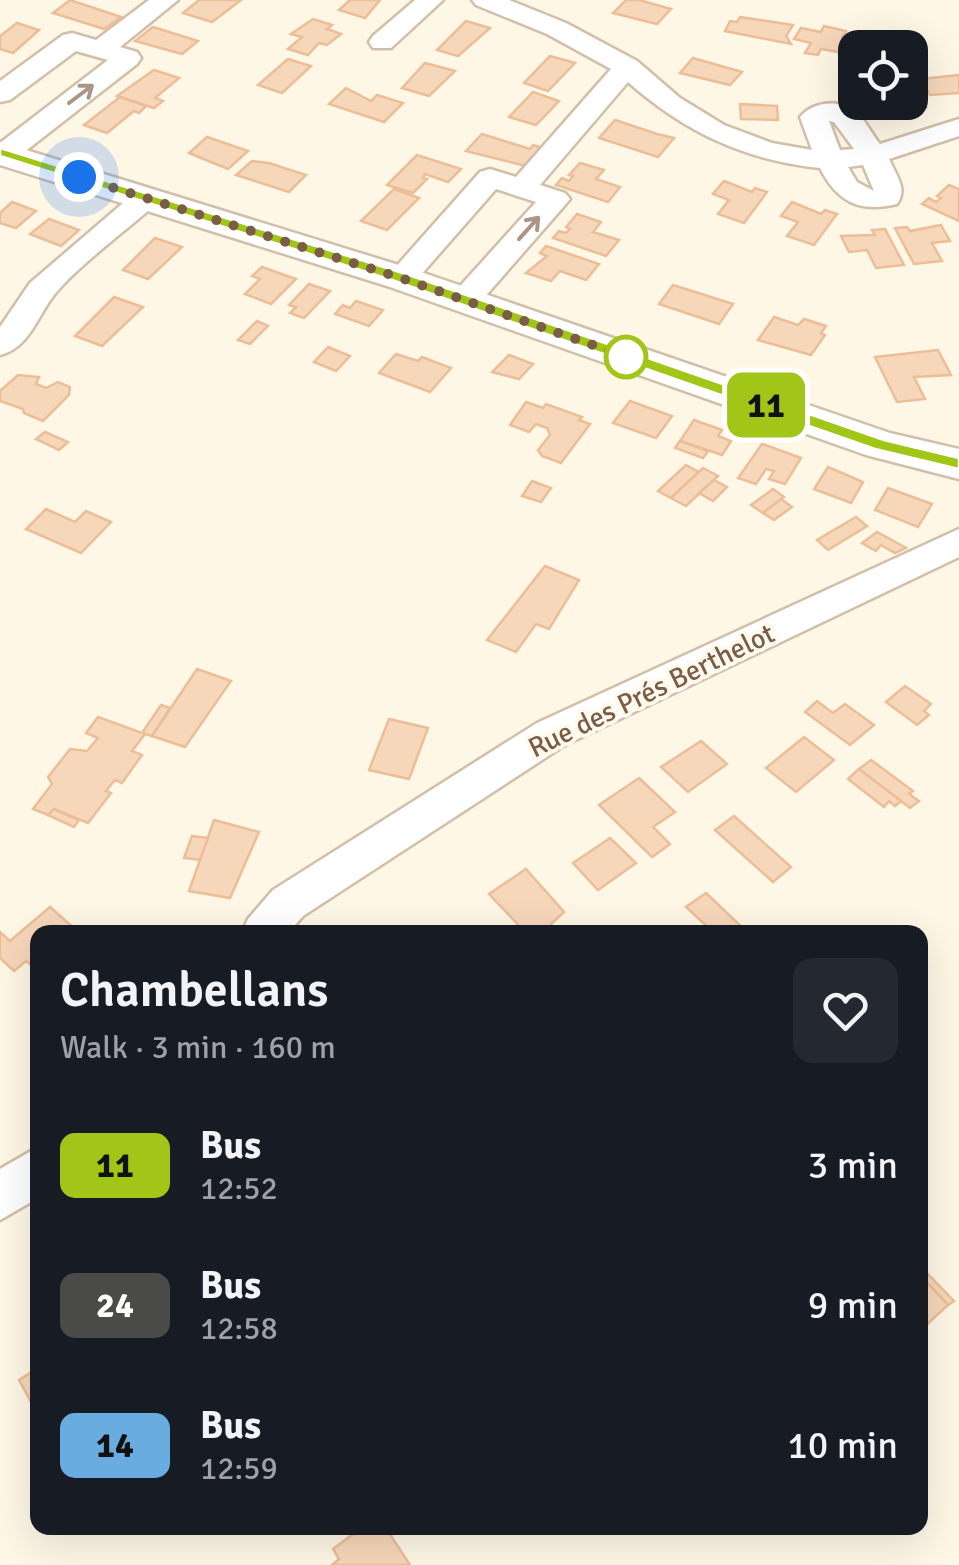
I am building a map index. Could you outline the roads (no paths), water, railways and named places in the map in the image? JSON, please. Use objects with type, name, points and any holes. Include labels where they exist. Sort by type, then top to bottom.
[{"type":"street","points":[[100,49],[165,0]]},
{"type":"street","points":[[382,42],[430,0]]},
{"type":"street","points":[[485,0],[571,34],[626,67],[671,106],[715,133],[764,150],[830,159],[872,156],[959,127]]},
{"type":"street","points":[[0,94],[72,40],[128,58],[2,154]]},
{"type":"street","points":[[522,188],[626,67]]},
{"type":"street","points":[[825,111],[844,116],[872,156],[888,191],[886,198],[858,201],[830,159],[814,117],[825,111]]},
{"type":"street","points":[[2,154],[401,278],[881,445],[959,464]]},
{"type":"street","points":[[401,278],[490,178],[556,199],[464,301]]},
{"type":"street","points":[[0,344],[18,328],[41,290],[146,198]]},
{"type":"street","name":"Rue des Prés Berthelot","points":[[269,925],[288,902],[551,734],[959,542]]},
{"type":"street","points":[[0,1196],[30,1175]]}]
